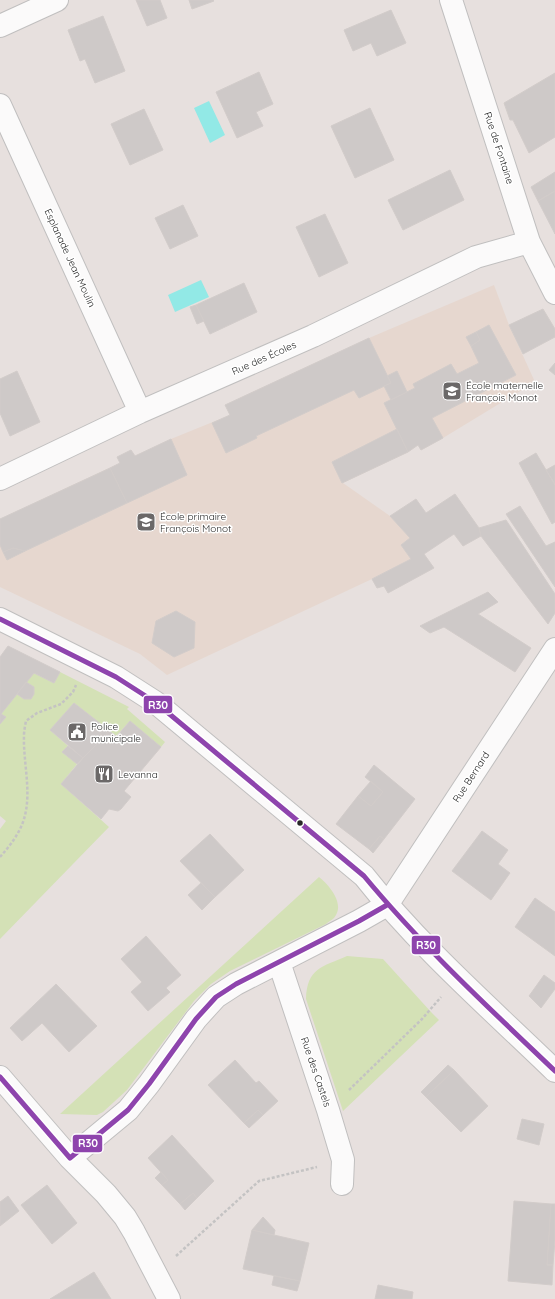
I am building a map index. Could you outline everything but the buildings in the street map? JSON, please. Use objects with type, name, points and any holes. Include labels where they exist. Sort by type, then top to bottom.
[{"type":"street","points":[[0,26],[57,0]]},
{"type":"street","name":"Rue de Fontaine","points":[[451,0],[529,242],[555,293]]},
{"type":"street","name":"Esplanade Jean Moulin","points":[[0,105],[140,412]]},
{"type":"street","name":"Rue des Écoles","points":[[0,479],[140,412],[313,336],[476,257],[529,242]]},
{"type":"street","points":[[0,619],[116,677],[155,702],[364,876],[387,905],[457,977],[555,1071]]},
{"type":"street","name":"Rue Bernard","points":[[387,905],[555,649]]},
{"type":"street","points":[[70,1158],[128,1110],[149,1084],[196,1019],[216,997],[236,984],[387,905]]},
{"type":"street","name":"Rue des Castels","points":[[279,962],[343,1160],[342,1184]]},
{"type":"street","points":[[0,1077],[70,1158],[106,1194],[125,1217],[169,1299]]},
{"type":"path","points":[[0,857],[10,845],[21,827],[26,812],[27,789],[24,735],[26,721],[37,713],[61,704],[73,692],[87,663]]},
{"type":"path","points":[[328,1110],[422,1019],[457,977]]},
{"type":"path","points":[[156,1274],[259,1181],[343,1160]]},
{"type":"shaded area","points":[[494,285],[509,325],[535,382],[421,450],[418,445],[408,452],[343,483],[390,516],[410,538],[401,545],[411,559],[372,579],[167,675],[140,654],[0,587],[0,519],[120,463],[117,457],[131,450],[135,456],[171,439],[230,415],[225,405],[369,338]]},
{"type":"green space","points":[[60,672],[129,707],[127,709],[165,742],[161,747],[130,721],[116,736],[74,703],[50,730],[68,746],[63,752],[77,764],[61,784],[109,827],[0,939],[0,829],[6,821],[0,816],[0,724],[6,717],[1,714],[17,694],[24,699],[31,698],[34,694],[34,687],[26,682],[34,673],[54,683]]},
{"type":"green space","points":[[319,877],[335,895],[338,907],[334,918],[326,924],[230,971],[211,984],[194,1001],[127,1090],[103,1112],[97,1115],[60,1114]]},
{"type":"green space","points":[[347,956],[383,959],[439,1020],[343,1111],[306,999],[309,981],[313,975],[323,966]]},
{"type":"water","points":[[209,101],[225,135],[210,143],[194,108]]},
{"type":"water","points":[[201,280],[209,297],[175,312],[168,295]]},
{"type":"transit line","name":"R30","points":[[0,619],[116,677],[155,702],[364,876],[433,952],[555,1071]]},
{"type":"transit line","name":"R30","points":[[0,1077],[70,1158],[128,1110],[149,1084],[196,1019],[216,997],[236,984],[387,905]]},
{"type":"place","name":"École maternelle François Monot","points":[[452,391]]},
{"type":"place","name":"École primaire François Monot","points":[[146,522]]},
{"type":"place","name":"Police municipale","points":[[77,732]]},
{"type":"place","name":"Levanna","points":[[104,774]]}]
